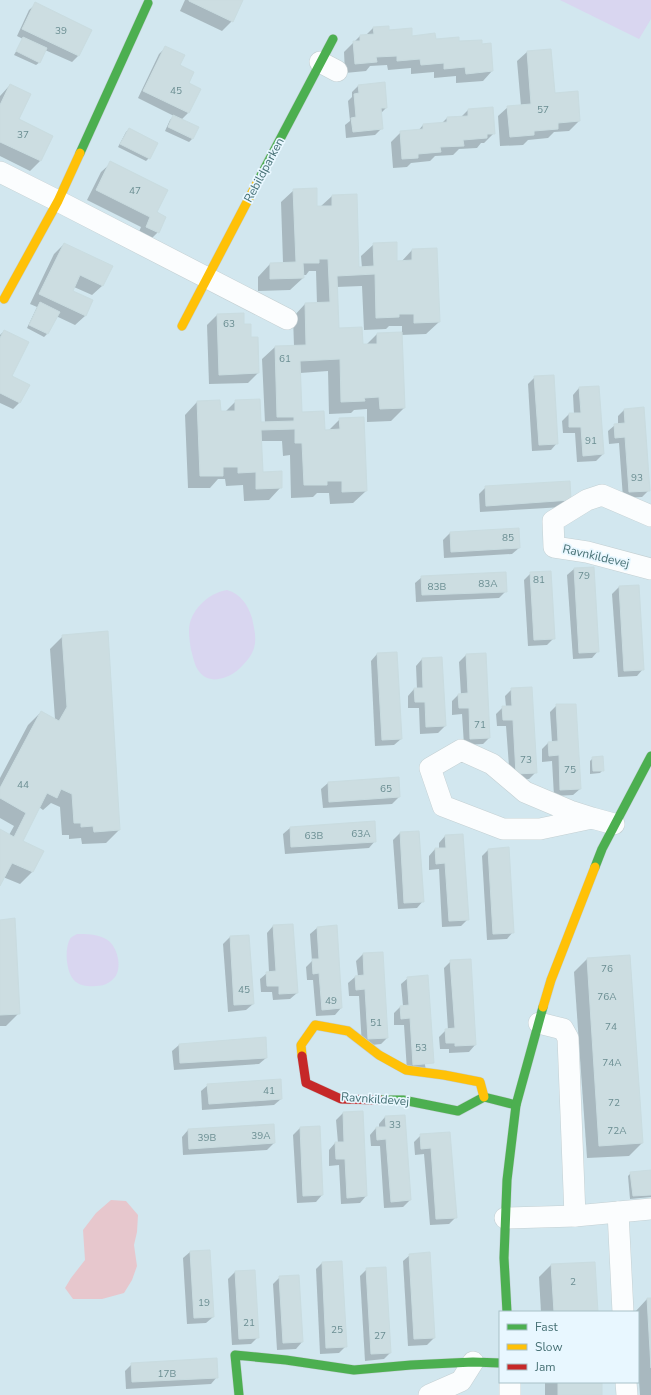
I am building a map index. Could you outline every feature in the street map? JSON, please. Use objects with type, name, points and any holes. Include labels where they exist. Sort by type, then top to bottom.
[{"type":"street","points":[[4,299],[58,201],[148,3]]},
{"type":"street","name":"Rebildparken","points":[[182,326],[207,278],[329,66],[333,39]]},
{"type":"street","points":[[0,172],[287,319]]},
{"type":"street","name":"Ravnkildevej","points":[[651,516],[602,495],[587,500],[553,521],[554,547],[587,552],[651,569]]},
{"type":"street","points":[[592,818],[540,828],[503,829],[443,806],[430,768],[461,750],[492,764],[525,792],[570,812],[592,818],[614,824]]},
{"type":"street","points":[[506,1311],[504,1258],[505,1218],[507,1180],[516,1104],[551,980],[602,849],[651,756]]},
{"type":"street","points":[[539,1023],[563,1029],[568,1038],[575,1216]]},
{"type":"street","name":"Ravnkildevej","points":[[315,1025],[348,1031],[379,1055],[406,1070],[480,1082],[484,1097],[458,1111],[403,1100],[341,1099],[306,1083],[301,1045],[315,1025]]},
{"type":"street","points":[[484,1097],[516,1104]]},
{"type":"street","points":[[505,1218],[575,1216],[651,1209]]},
{"type":"street","points":[[618,1212],[623,1311]]},
{"type":"street","points":[[239,1395],[235,1355],[286,1360],[354,1370],[411,1364],[473,1362],[499,1363]]},
{"type":"street","points":[[429,1395],[461,1381],[473,1362]]},
{"type":"street","points":[[510,1383],[510,1395]]},
{"type":"street","points":[[626,1383],[627,1395]]},
{"type":"shaded area","points":[[0,0],[651,0],[651,1395],[0,1395]]},
{"type":"shaded area","points":[[560,0],[651,0],[651,19],[639,39]]},
{"type":"shaded area","points":[[227,590],[240,597],[248,609],[252,618],[255,644],[249,658],[232,674],[220,679],[208,678],[198,670],[191,650],[189,631],[190,624],[192,617],[201,604],[213,595]]},
{"type":"shaded area","points":[[77,934],[87,934],[104,938],[109,941],[115,950],[118,962],[117,973],[115,977],[104,985],[83,985],[76,982],[70,974],[67,962],[68,943],[72,937]]},
{"type":"shaded area","points":[[111,1200],[126,1201],[138,1215],[137,1232],[134,1245],[137,1266],[132,1280],[124,1293],[102,1299],[73,1299],[65,1288],[85,1260],[83,1230],[96,1213]]},
{"type":"building","points":[[189,0],[243,0],[233,22]]},
{"type":"building","points":[[35,2],[92,30],[79,56],[22,29]]},
{"type":"building","points":[[389,26],[389,30],[412,28],[412,36],[435,33],[436,39],[459,37],[459,41],[482,40],[482,44],[491,43],[493,71],[466,74],[465,67],[444,69],[444,63],[421,65],[420,59],[397,61],[397,56],[376,57],[377,62],[355,64],[353,41],[360,41],[360,35],[374,34],[373,27]]},
{"type":"building","points":[[23,37],[47,48],[40,63],[16,51]]},
{"type":"building","points":[[165,46],[185,55],[180,65],[194,72],[189,83],[201,89],[189,113],[143,91]]},
{"type":"building","points":[[551,49],[555,93],[578,91],[580,121],[558,123],[558,129],[534,131],[534,135],[510,137],[507,106],[531,104],[527,51]]},
{"type":"building","points":[[385,82],[387,108],[381,108],[383,129],[353,132],[351,118],[356,117],[354,94],[359,93],[358,85]]},
{"type":"building","points":[[10,84],[31,94],[19,119],[53,136],[41,161],[0,142],[0,105]]},
{"type":"building","points":[[493,107],[495,134],[487,134],[487,138],[463,140],[464,146],[440,147],[441,152],[418,154],[418,158],[402,159],[400,131],[423,129],[423,124],[447,122],[447,117],[468,116],[468,109]]},
{"type":"building","points":[[173,115],[199,127],[193,139],[168,127]]},
{"type":"building","points":[[129,128],[158,143],[150,159],[120,144]]},
{"type":"building","points":[[110,161],[168,190],[157,212],[166,217],[159,233],[146,227],[150,217],[96,190]]},
{"type":"building","points":[[317,188],[317,206],[332,206],[332,195],[357,194],[359,267],[374,266],[373,243],[397,242],[397,261],[412,260],[412,249],[437,248],[440,322],[414,323],[414,314],[399,314],[399,317],[376,318],[375,274],[337,276],[339,328],[362,327],[363,344],[377,344],[377,333],[402,332],[405,408],[380,409],[379,397],[364,398],[365,401],[341,402],[340,359],[300,361],[302,412],[324,411],[325,430],[340,429],[339,418],[364,417],[367,491],[342,492],[342,481],[327,481],[327,485],[304,485],[302,443],[295,443],[295,429],[261,430],[263,472],[282,471],[282,488],[256,489],[256,472],[238,473],[238,467],[223,467],[223,476],[200,476],[197,401],[220,400],[221,411],[235,411],[235,400],[260,399],[261,422],[294,421],[294,417],[277,417],[275,346],[306,345],[305,303],[330,302],[328,259],[319,259],[319,263],[303,263],[304,278],[270,279],[270,263],[296,262],[293,189]]},
{"type":"building","points":[[64,243],[113,266],[103,286],[80,275],[73,291],[93,300],[86,316],[39,294]]},
{"type":"building","points":[[40,302],[60,312],[48,334],[29,325]]},
{"type":"building","points":[[244,313],[244,324],[251,324],[251,337],[258,337],[259,373],[219,375],[217,314]]},
{"type":"building","points":[[4,330],[29,342],[12,376],[30,385],[20,403],[0,393],[0,338]]},
{"type":"building","points":[[554,375],[558,444],[539,445],[534,376]]},
{"type":"building","points":[[599,386],[604,454],[583,456],[581,427],[569,427],[569,413],[581,413],[579,387]]},
{"type":"building","points":[[644,407],[650,491],[629,492],[625,437],[615,438],[614,424],[625,423],[624,409]]},
{"type":"building","points":[[570,481],[571,500],[486,506],[485,486]]},
{"type":"building","points":[[519,528],[520,548],[451,552],[450,532]]},
{"type":"building","points":[[594,567],[599,652],[579,653],[574,568]]},
{"type":"building","points":[[551,571],[555,639],[534,640],[530,572]]},
{"type":"building","points":[[506,572],[507,592],[422,595],[421,576]]},
{"type":"building","points":[[639,585],[644,670],[624,671],[619,586]]},
{"type":"building","points":[[108,631],[120,830],[94,832],[93,826],[81,827],[81,823],[74,823],[72,794],[61,789],[57,798],[47,793],[23,841],[44,851],[33,872],[12,863],[0,886],[0,829],[14,837],[26,813],[0,798],[0,788],[41,711],[59,721],[67,707],[62,635]]},
{"type":"building","points":[[397,652],[402,739],[382,740],[377,653]]},
{"type":"building","points":[[486,653],[490,738],[470,739],[469,708],[459,708],[458,694],[468,693],[466,654]]},
{"type":"building","points":[[442,657],[446,726],[426,727],[425,702],[415,702],[414,688],[423,688],[422,658]]},
{"type":"building","points":[[532,687],[537,773],[516,774],[513,720],[503,720],[502,706],[512,706],[511,688]]},
{"type":"building","points":[[556,704],[576,704],[581,789],[560,790],[559,755],[549,756],[548,742],[558,741]]},
{"type":"building","points":[[603,756],[604,771],[593,771],[592,757]]},
{"type":"building","points":[[399,777],[400,797],[329,802],[328,782]]},
{"type":"building","points":[[375,821],[376,842],[291,847],[290,827]]},
{"type":"building","points":[[419,831],[424,902],[404,903],[400,832]]},
{"type":"building","points":[[463,834],[469,920],[449,921],[445,863],[436,864],[435,848],[446,848],[445,835]]},
{"type":"building","points":[[509,847],[514,933],[493,934],[488,849]]},
{"type":"building","points":[[15,918],[20,1014],[0,1015],[0,920]]},
{"type":"building","points":[[293,924],[298,993],[279,994],[279,986],[267,986],[266,972],[276,971],[273,925]]},
{"type":"building","points":[[337,925],[342,1008],[322,1010],[319,973],[313,974],[312,959],[319,959],[317,927]]},
{"type":"building","points":[[249,935],[254,1004],[234,1005],[230,936]]},
{"type":"building","points":[[383,952],[388,1038],[368,1039],[365,989],[356,990],[355,976],[364,975],[363,953]]},
{"type":"building","points":[[630,955],[643,1143],[599,1146],[587,958]]},
{"type":"building","points":[[471,959],[476,1045],[455,1046],[455,1043],[446,1043],[445,1029],[455,1028],[450,960]]},
{"type":"building","points":[[428,975],[434,1063],[413,1065],[410,1018],[401,1019],[400,1006],[409,1005],[407,977]]},
{"type":"building","points":[[266,1037],[267,1058],[180,1063],[179,1044]]},
{"type":"building","points":[[281,1079],[282,1099],[209,1104],[207,1084]]},
{"type":"building","points":[[363,1111],[367,1196],[347,1198],[345,1159],[336,1159],[335,1142],[344,1142],[343,1112]]},
{"type":"building","points":[[405,1115],[411,1200],[391,1202],[386,1139],[377,1140],[376,1127],[386,1127],[385,1116]]},
{"type":"building","points":[[274,1124],[275,1143],[189,1149],[188,1129]]},
{"type":"building","points":[[320,1126],[323,1195],[303,1196],[300,1127]]},
{"type":"building","points":[[450,1132],[457,1218],[436,1219],[431,1148],[421,1149],[420,1134]]},
{"type":"building","points":[[651,1170],[651,1195],[633,1196],[630,1172]]},
{"type":"building","points":[[210,1250],[214,1317],[194,1318],[190,1251]]},
{"type":"building","points":[[430,1252],[435,1338],[414,1339],[409,1254]]},
{"type":"building","points":[[342,1261],[347,1347],[326,1348],[322,1262]]},
{"type":"building","points":[[595,1262],[598,1311],[554,1311],[551,1264]]},
{"type":"building","points":[[386,1267],[391,1353],[371,1354],[366,1268]]},
{"type":"building","points":[[255,1270],[259,1338],[239,1339],[235,1271]]},
{"type":"building","points":[[299,1275],[303,1342],[283,1343],[279,1276]]},
{"type":"building","points":[[647,1298],[651,1298],[651,1368]]},
{"type":"building","points":[[217,1358],[218,1378],[132,1382],[131,1363]]},
{"type":"building","points":[[558,1383],[602,1383],[602,1395],[558,1395]]},
{"type":"traffic: fast","points":[[80,153],[148,3]]},
{"type":"traffic: fast","points":[[258,181],[333,39]]},
{"type":"traffic: fast","points":[[595,867],[602,849],[651,756]]},
{"type":"traffic: fast","points":[[507,1311],[504,1258],[507,1180],[516,1105],[543,1007]]},
{"type":"traffic: fast","points":[[380,1100],[403,1100],[458,1111],[484,1097],[516,1105]]},
{"type":"traffic: fast","points":[[239,1395],[235,1355],[286,1360],[354,1370],[411,1365],[473,1362],[499,1363]]},
{"type":"traffic: slow","points":[[4,299],[58,201],[80,153]]},
{"type":"traffic: slow","points":[[182,326],[258,181]]},
{"type":"traffic: slow","points":[[543,1007],[551,980],[595,867]]},
{"type":"traffic: slow","points":[[302,1056],[301,1045],[315,1025],[348,1031],[379,1055],[406,1070],[480,1082],[484,1097]]},
{"type":"traffic: jam","points":[[302,1056],[306,1083],[341,1099],[380,1100]]}]
